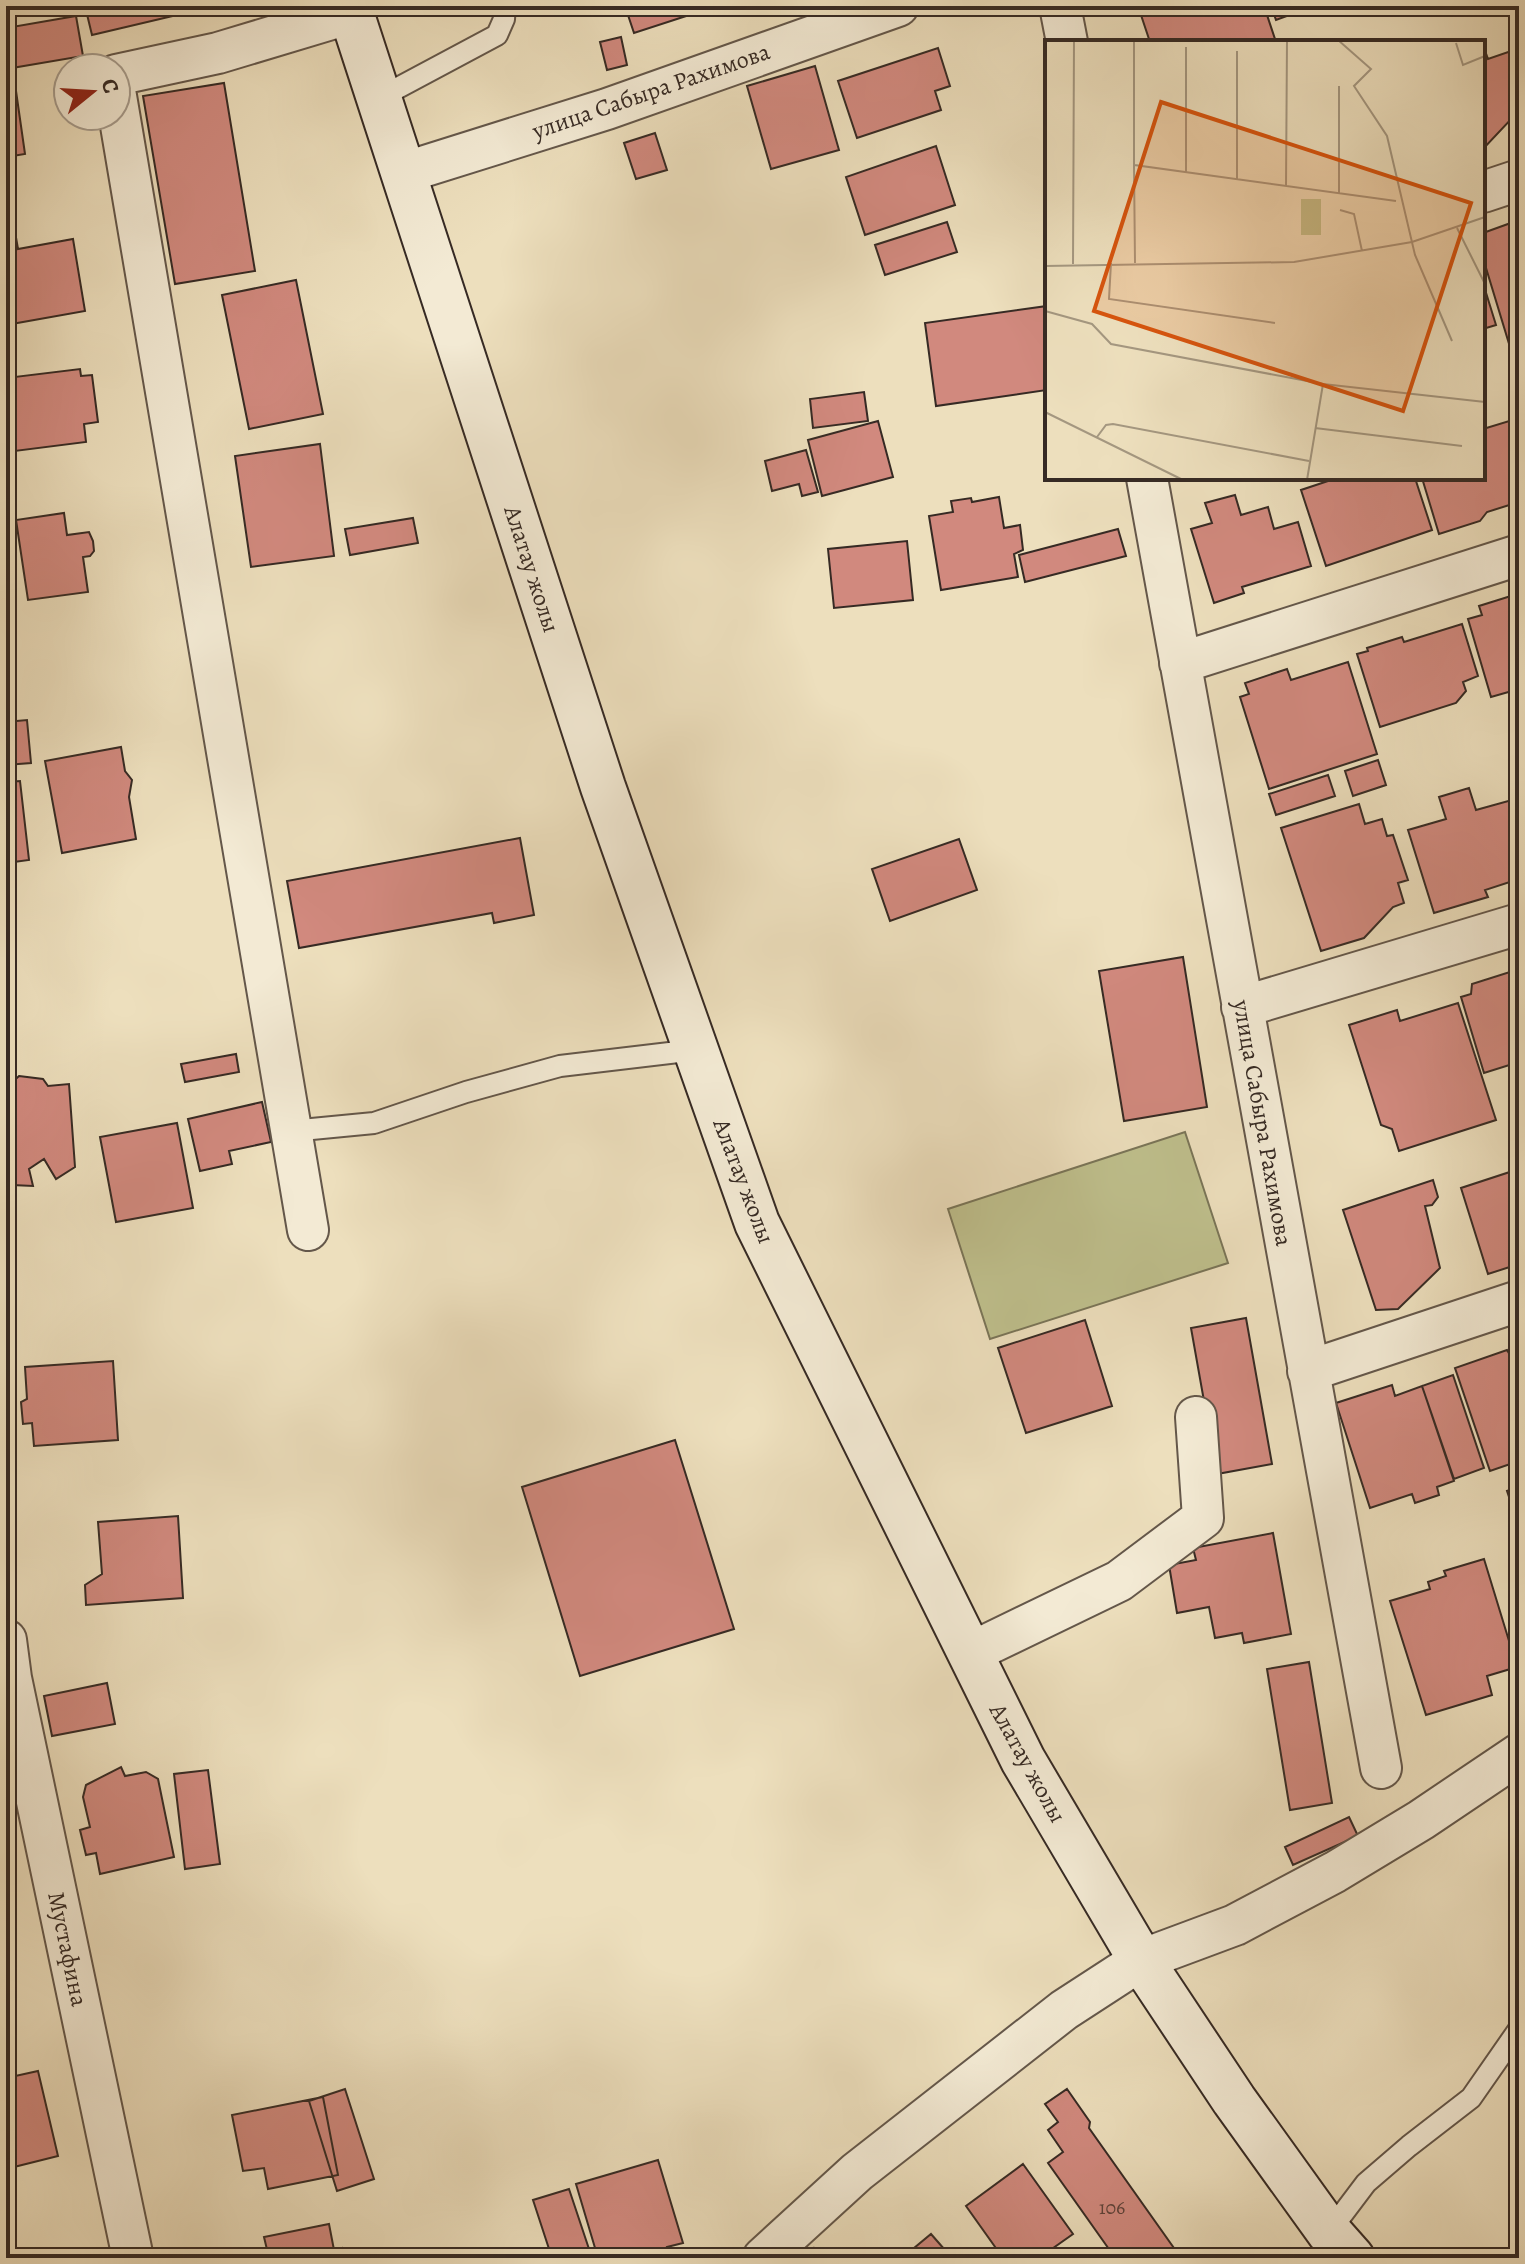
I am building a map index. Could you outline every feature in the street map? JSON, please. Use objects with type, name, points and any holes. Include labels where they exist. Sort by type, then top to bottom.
[{"type":"main road","name":"Алатау жолы","points":[[350,10],[603,787],[757,1223],[1023,1760],[1141,1960],[1332,2249]]},
{"type":"street","name":"улица Сабыра Рахимова","points":[[403,173],[607,109],[898,6]]},
{"type":"street","points":[[1060,6],[1067,40]]},
{"type":"street","points":[[132,72],[218,53],[350,10]]},
{"type":"street","points":[[122,132],[308,1230]]},
{"type":"street","points":[[1485,191],[1519,180]]},
{"type":"street","name":"улица Сабыра Рахимова","points":[[1147,480],[1381,1768]]},
{"type":"street","points":[[1180,663],[1519,555]]},
{"type":"street","points":[[1242,1007],[1519,924]]},
{"type":"street","points":[[1308,1371],[1519,1301]]},
{"type":"street","points":[[970,1653],[1119,1581],[1203,1518],[1196,1417]]},
{"type":"street","name":"Мустафина","points":[[8,1666],[133,2258]]},
{"type":"street","points":[[763,2258],[857,2172],[1064,2010],[1141,1960],[1235,1925],[1322,1879],[1421,1820],[1519,1754]]},
{"type":"lane","points":[[379,98],[497,35],[504,19],[505,6]]},
{"type":"lane","points":[[291,1131],[374,1123],[466,1092],[560,1066],[695,1050]]},
{"type":"lane","points":[[1332,2249],[1366,2183],[1471,2098],[1519,2029]]},
{"type":"green space","points":[[1185,1132],[1228,1263],[990,1339],[948,1209]]},
{"type":"building","points":[[85,6],[175,6],[177,15],[92,35]]},
{"type":"building","points":[[625,6],[717,6],[634,33]]},
{"type":"building","points":[[743,6],[773,6],[746,14]]},
{"type":"building","points":[[1138,6],[1264,6],[1275,40],[1149,40]]},
{"type":"building","points":[[1271,6],[1314,6],[1276,20]]},
{"type":"building","points":[[76,16],[82,52],[52,52],[52,61],[6,69],[6,28]]},
{"type":"building","points":[[621,37],[627,65],[607,70],[600,42]]},
{"type":"building","points":[[938,48],[950,86],[935,91],[941,110],[857,138],[838,81]]},
{"type":"building","points":[[1514,50],[1519,65],[1519,122],[1513,117],[1485,147],[1485,51],[1488,59]]},
{"type":"building","points":[[815,66],[839,150],[771,169],[747,86]]},
{"type":"building","points":[[224,83],[255,271],[175,284],[143,96]]},
{"type":"building","points":[[15,84],[25,154],[6,157],[6,85]]},
{"type":"building","points":[[655,133],[667,170],[636,179],[624,143]]},
{"type":"building","points":[[936,146],[955,205],[865,235],[846,177]]},
{"type":"building","points":[[6,180],[18,249],[73,239],[85,311],[6,325]]},
{"type":"building","points":[[1519,220],[1519,344],[1510,347],[1485,265],[1485,232]]},
{"type":"building","points":[[947,222],[957,252],[885,275],[875,245]]},
{"type":"building","points":[[296,280],[323,414],[249,429],[222,295]]},
{"type":"building","points":[[1485,289],[1496,325],[1485,328]]},
{"type":"building","points":[[1045,306],[1045,390],[936,406],[925,323]]},
{"type":"building","points":[[80,369],[81,376],[92,375],[98,422],[84,424],[86,442],[15,451],[6,378]]},
{"type":"building","points":[[864,392],[868,421],[813,428],[810,399]]},
{"type":"building","points":[[1519,418],[1519,502],[1487,512],[1480,521],[1439,534],[1423,480],[1485,480],[1485,428]]},
{"type":"building","points":[[878,421],[893,477],[822,496],[808,440]]},
{"type":"building","points":[[320,444],[334,556],[251,567],[235,456]]},
{"type":"building","points":[[806,450],[818,492],[802,496],[799,484],[772,491],[765,461]]},
{"type":"building","points":[[1331,480],[1416,480],[1432,530],[1326,566],[1301,490]]},
{"type":"building","points":[[1235,495],[1241,515],[1268,507],[1274,529],[1298,522],[1311,566],[1242,587],[1244,593],[1214,603],[1191,529],[1212,523],[1205,503]]},
{"type":"building","points":[[999,497],[1004,528],[1020,525],[1023,550],[1014,554],[1018,577],[941,590],[929,516],[953,512],[951,501],[971,498],[972,502]]},
{"type":"building","points":[[64,513],[67,535],[89,532],[93,541],[94,551],[90,556],[83,557],[88,592],[28,600],[16,520]]},
{"type":"building","points":[[413,518],[418,543],[350,555],[345,529]]},
{"type":"building","points":[[1118,529],[1126,556],[1025,582],[1019,555]]},
{"type":"building","points":[[907,541],[913,600],[834,608],[828,549]]},
{"type":"building","points":[[1514,595],[1516,602],[1519,601],[1519,689],[1491,697],[1468,619],[1482,615],[1479,606]]},
{"type":"building","points":[[1462,624],[1478,676],[1463,682],[1466,691],[1456,703],[1380,727],[1357,654],[1402,637],[1404,642]]},
{"type":"building","points":[[1348,662],[1377,754],[1269,789],[1240,697],[1249,694],[1245,683],[1287,669],[1291,680]]},
{"type":"building","points":[[27,720],[31,763],[6,765],[6,722]]},
{"type":"building","points":[[121,747],[125,771],[132,780],[129,797],[136,839],[62,853],[45,761]]},
{"type":"building","points":[[1378,760],[1386,785],[1353,796],[1345,771]]},
{"type":"building","points":[[1328,775],[1335,796],[1276,815],[1269,794]]},
{"type":"building","points":[[20,781],[29,860],[6,863],[6,782]]},
{"type":"building","points":[[1469,788],[1476,810],[1519,798],[1519,879],[1485,890],[1488,897],[1434,913],[1408,830],[1446,819],[1439,797]]},
{"type":"building","points":[[1359,804],[1365,824],[1382,819],[1387,836],[1393,835],[1408,880],[1398,883],[1404,903],[1393,907],[1364,938],[1321,951],[1281,828]]},
{"type":"building","points":[[520,838],[534,915],[494,923],[492,913],[299,948],[287,881]]},
{"type":"building","points":[[959,839],[977,890],[890,921],[872,869]]},
{"type":"building","points":[[1183,957],[1207,1107],[1124,1121],[1099,971]]},
{"type":"building","points":[[1513,971],[1515,978],[1519,977],[1519,1062],[1484,1073],[1461,997],[1471,994],[1472,984]]},
{"type":"building","points":[[1458,1003],[1496,1120],[1399,1151],[1392,1129],[1381,1125],[1349,1025],[1397,1010],[1400,1021]]},
{"type":"building","points":[[236,1054],[239,1072],[185,1082],[181,1064]]},
{"type":"building","points":[[19,1076],[43,1079],[48,1086],[69,1084],[75,1167],[56,1179],[44,1159],[29,1169],[33,1186],[12,1185],[6,1149],[6,1088]]},
{"type":"building","points":[[262,1102],[271,1142],[229,1151],[232,1164],[200,1171],[188,1119]]},
{"type":"building","points":[[177,1123],[193,1208],[116,1222],[100,1137]]},
{"type":"building","points":[[1519,1169],[1519,1264],[1488,1274],[1461,1188]]},
{"type":"building","points":[[1433,1180],[1438,1197],[1432,1205],[1425,1206],[1440,1268],[1398,1309],[1376,1310],[1343,1210]]},
{"type":"building","points":[[1246,1318],[1272,1464],[1217,1474],[1191,1328]]},
{"type":"building","points":[[1085,1320],[1112,1406],[1026,1433],[998,1348]]},
{"type":"building","points":[[1507,1350],[1510,1355],[1519,1352],[1519,1461],[1490,1471],[1455,1368]]},
{"type":"building","points":[[113,1361],[118,1440],[34,1446],[32,1423],[23,1424],[21,1402],[27,1399],[25,1367]]},
{"type":"building","points":[[1453,1375],[1484,1468],[1454,1479],[1422,1386]]},
{"type":"building","points":[[1392,1385],[1395,1396],[1422,1386],[1454,1481],[1437,1487],[1439,1495],[1415,1503],[1412,1494],[1370,1508],[1336,1403]]},
{"type":"building","points":[[675,1440],[734,1629],[580,1676],[522,1487]]},
{"type":"building","points":[[1519,1487],[1519,1527],[1507,1491]]},
{"type":"building","points":[[178,1516],[183,1598],[86,1605],[85,1585],[102,1574],[98,1522]]},
{"type":"building","points":[[1273,1533],[1291,1634],[1244,1643],[1242,1633],[1215,1638],[1209,1607],[1177,1613],[1169,1565],[1196,1560],[1193,1548]]},
{"type":"building","points":[[1484,1559],[1517,1667],[1487,1676],[1492,1695],[1426,1715],[1390,1601],[1430,1589],[1428,1582],[1446,1576],[1444,1571]]},
{"type":"building","points":[[1309,1662],[1332,1803],[1290,1810],[1267,1669]]},
{"type":"building","points":[[107,1683],[115,1724],[52,1736],[44,1696]]},
{"type":"building","points":[[121,1767],[125,1776],[146,1772],[158,1779],[174,1857],[100,1874],[96,1853],[86,1855],[80,1830],[90,1827],[83,1797],[86,1785]]},
{"type":"building","points":[[208,1770],[220,1864],[185,1869],[174,1774]]},
{"type":"building","points":[[1349,1817],[1358,1836],[1293,1865],[1285,1847]]},
{"type":"building","points":[[38,2071],[58,2156],[14,2167],[15,2170],[6,2172],[6,2078]]},
{"type":"building","points":[[345,2089],[374,2179],[337,2191],[309,2101]]},
{"type":"building","points":[[1067,2089],[1090,2122],[1089,2128],[1181,2258],[1103,2258],[1111,2252],[1048,2163],[1063,2152],[1048,2130],[1058,2122],[1045,2104]]},
{"type":"building","points":[[323,2097],[338,2175],[268,2189],[264,2168],[243,2171],[232,2115]]},
{"type":"building","points":[[658,2160],[683,2243],[667,2247],[670,2258],[598,2258],[576,2184]]},
{"type":"building","points":[[1023,2164],[1073,2234],[1039,2258],[1003,2258],[966,2206]]},
{"type":"building","points":[[569,2189],[592,2258],[552,2258],[533,2200]]},
{"type":"building","points":[[329,2224],[334,2250],[342,2248],[344,2258],[269,2258],[264,2237]]},
{"type":"building","points":[[931,2234],[952,2258],[902,2258]]},
{"type":"building","points":[[814,2248],[825,2258],[805,2258]]}]
